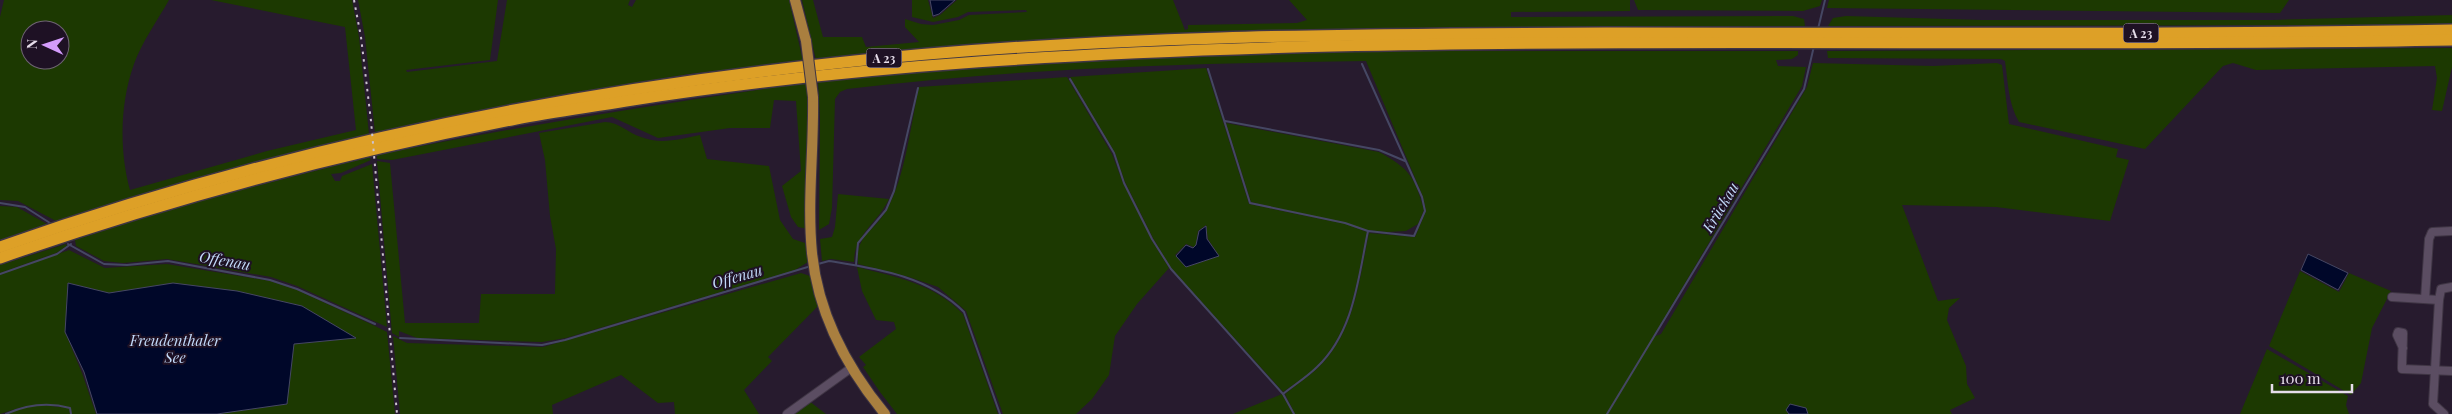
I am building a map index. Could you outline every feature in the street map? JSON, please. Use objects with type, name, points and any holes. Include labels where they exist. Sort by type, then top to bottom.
[{"type":"highway","name":"A 23","points":[[0,258],[146,210],[350,155],[519,118],[679,93],[833,74],[1004,59],[1164,50],[1788,38],[1829,33],[2298,33],[2452,30]]},
{"type":"highway","name":"A 23","points":[[0,247],[174,192],[348,145],[518,108],[761,71],[842,62],[1002,49],[1162,40],[1459,34],[1788,38],[1838,42],[2289,43],[2452,40]]},
{"type":"main road","points":[[795,0],[806,40],[813,97],[812,254],[815,271],[833,332],[851,368],[885,414]]},
{"type":"street","points":[[2425,299],[2429,239],[2432,232],[2438,230],[2452,231]]},
{"type":"street","points":[[2426,288],[2441,289],[2452,287]]},
{"type":"street","points":[[2441,289],[2433,404],[2444,414]]},
{"type":"street","points":[[2392,297],[2439,300]]},
{"type":"street","points":[[2403,348],[2402,369],[2452,371]]},
{"type":"street","points":[[787,414],[851,368]]},
{"type":"green space","points":[[4,0],[169,0],[145,40],[129,79],[124,110],[123,143],[126,175],[130,190],[267,151],[356,130],[345,27],[211,0],[352,0],[359,37],[369,134],[270,159],[56,221],[18,201],[0,200],[0,17]]},
{"type":"green space","points":[[358,0],[498,0],[490,60],[406,70],[407,72],[497,61],[507,0],[630,0],[628,5],[632,7],[636,0],[789,0],[803,61],[689,74],[545,98],[375,133],[365,37]]},
{"type":"green space","points":[[802,0],[813,0],[823,37],[862,37],[866,47],[919,42],[905,27],[905,19],[921,24],[933,25],[959,20],[969,15],[1027,12],[1026,10],[968,12],[958,17],[933,22],[912,17],[912,0],[928,0],[933,18],[940,15],[957,0],[1173,0],[1185,30],[1188,29],[1188,25],[1297,23],[1307,20],[1289,0],[1630,0],[1630,11],[1511,12],[1511,17],[1793,16],[1804,19],[1805,26],[1434,28],[1186,34],[1062,39],[816,60]]},
{"type":"green space","points":[[1634,0],[1822,0],[1820,6],[1803,11],[1638,10]]},
{"type":"green space","points":[[1829,0],[2289,0],[2280,13],[1827,8]]},
{"type":"green space","points":[[2452,15],[2452,24],[2448,25],[1828,26],[1833,18],[1846,16],[1982,20],[2272,20]]},
{"type":"green space","points":[[2452,48],[2452,67],[2442,111],[2432,110],[2437,78],[2435,66],[2256,70],[2233,63],[2223,66],[2145,149],[2019,122],[2011,100],[2005,61],[2001,59],[1828,58],[1827,51]]},
{"type":"green space","points":[[1364,51],[1798,51],[1798,55],[1792,59],[1776,60],[1778,66],[1806,67],[1802,86],[1653,337],[1661,334],[1807,87],[1813,63],[1933,66],[1997,63],[2002,65],[2009,124],[2118,149],[2116,157],[2129,160],[2110,221],[1996,207],[1902,205],[1938,301],[1960,298],[1949,308],[1947,320],[1966,366],[1967,384],[1975,398],[1950,410],[1952,414],[1808,414],[1786,410],[1789,414],[1295,414],[1285,394],[1318,368],[1340,338],[1354,305],[1369,233],[1415,237],[1426,211],[1423,197],[1366,61],[1236,63],[1041,71],[847,89],[840,92],[835,99],[832,208],[829,224],[819,230],[820,119],[818,81],[954,70],[1091,62],[1227,55]]},
{"type":"green space","points":[[1206,68],[1249,204],[1345,224],[1367,232],[1352,303],[1346,320],[1329,352],[1309,373],[1283,392],[1171,268],[1153,238],[1125,182],[1115,153],[1070,77]],"holes":[[[1206,225],[1208,239],[1219,256],[1186,267],[1175,255],[1186,244],[1194,247],[1198,231]]]},
{"type":"green space","points":[[1067,77],[1112,154],[1123,183],[1151,239],[1169,268],[1137,304],[1115,336],[1109,375],[1092,399],[1076,414],[1003,414],[966,311],[938,287],[909,277],[858,264],[858,254],[863,239],[882,217],[893,196],[907,150],[919,87]]},
{"type":"green space","points":[[806,83],[808,98],[808,229],[798,227],[791,217],[782,186],[801,171],[796,101],[774,100],[770,128],[730,128],[658,138],[612,117],[392,160],[377,159],[377,155],[537,125]]},
{"type":"green space","points":[[610,122],[636,135],[656,141],[700,135],[707,159],[769,166],[780,220],[793,239],[805,243],[808,262],[795,270],[566,338],[542,342],[417,338],[399,331],[399,337],[392,333],[377,161],[390,163],[405,323],[479,323],[481,294],[555,294],[556,249],[550,216],[545,160],[539,133]]},
{"type":"green space","points":[[1226,123],[1379,152],[1398,163],[1414,181],[1424,210],[1418,224],[1406,231],[1368,230],[1251,202]]},
{"type":"green space","points":[[369,157],[371,160],[341,173],[331,174],[335,181],[340,181],[342,176],[372,164],[387,327],[297,286],[271,277],[167,259],[123,263],[104,261],[76,246],[75,240],[189,203]]},
{"type":"green space","points":[[838,194],[889,199],[862,236],[855,252],[854,262],[831,259],[822,261],[820,239],[832,237],[835,227]]},
{"type":"green space","points":[[0,206],[17,207],[47,224],[0,240]]},
{"type":"green space","points":[[66,244],[67,246],[56,253],[0,273],[0,265]]},
{"type":"green space","points":[[69,250],[105,268],[167,264],[270,281],[297,290],[387,332],[395,414],[217,414],[286,404],[294,344],[355,338],[302,306],[237,291],[173,283],[109,293],[68,283],[65,332],[96,414],[71,414],[70,407],[42,404],[22,407],[0,414],[0,275]]},
{"type":"green space","points":[[857,267],[914,283],[940,295],[963,314],[998,414],[897,414],[863,367],[866,365],[859,357],[896,329],[894,322],[876,320],[862,291]]},
{"type":"green space","points":[[2300,271],[2339,292],[2349,273],[2391,291],[2372,328],[2361,383],[2351,395],[2269,346]]},
{"type":"green space","points":[[801,273],[810,276],[818,306],[768,357],[772,361],[744,390],[759,414],[675,414],[674,402],[658,403],[621,375],[552,405],[553,414],[400,414],[393,336],[407,343],[543,347]]},
{"type":"green space","points":[[2267,349],[2348,396],[2346,405],[2349,414],[2240,414]]},
{"type":"green space","points":[[1282,394],[1293,414],[1233,414]]},
{"type":"green space","points":[[809,401],[826,414],[793,414]]},
{"type":"green space","points":[[41,405],[69,408],[70,414],[7,414],[22,408]]},
{"type":"water","points":[[930,0],[955,0],[939,14],[933,16]]},
{"type":"water","points":[[1206,226],[1207,239],[1219,256],[1186,267],[1176,256],[1186,245],[1193,248],[1196,245],[1199,231]]},
{"type":"water","points":[[2308,254],[2348,273],[2338,290],[2301,270]]},
{"type":"water","name":"Freudenthaler See","points":[[68,283],[109,293],[173,283],[237,291],[302,306],[356,338],[294,344],[287,404],[217,414],[97,414],[84,372],[65,332]]},
{"type":"water","points":[[1790,404],[1806,408],[1808,414],[1789,414],[1786,410]]},
{"type":"waterway","name":"Krückau","points":[[1818,29],[1825,0]]},
{"type":"waterway","name":"Krückau","points":[[1607,414],[1804,89],[1814,46]]},
{"type":"waterway","points":[[1283,394],[1317,367],[1339,338],[1353,304],[1368,231],[1414,236],[1425,211],[1422,197],[1362,64]]},
{"type":"waterway","points":[[1208,69],[1250,203],[1345,223],[1368,231]]},
{"type":"waterway","points":[[1070,79],[1114,153],[1124,183],[1152,239],[1171,269],[1283,394],[1294,414]]},
{"type":"waterway","points":[[856,265],[858,243],[886,210],[894,191],[918,88]]},
{"type":"waterway","points":[[1225,121],[1379,150],[1405,161]]},
{"type":"waterway","name":"Offenau","points":[[0,203],[25,207],[50,223]]},
{"type":"waterway","name":"Offenau","points":[[68,244],[104,264],[127,265],[168,261],[270,280],[297,289],[375,324]]},
{"type":"waterway","points":[[0,274],[57,254],[71,244]]},
{"type":"waterway","name":"Offenau","points":[[818,264],[829,261],[884,271],[918,282],[950,300],[964,312],[1000,414]]},
{"type":"waterway","name":"Offenau","points":[[400,338],[542,345],[565,340],[811,266]]},
{"type":"waterway","points":[[6,414],[21,408],[45,405],[70,408],[71,414]]},
{"type":"railway","points":[[354,0],[361,37],[371,121],[397,414]]}]
